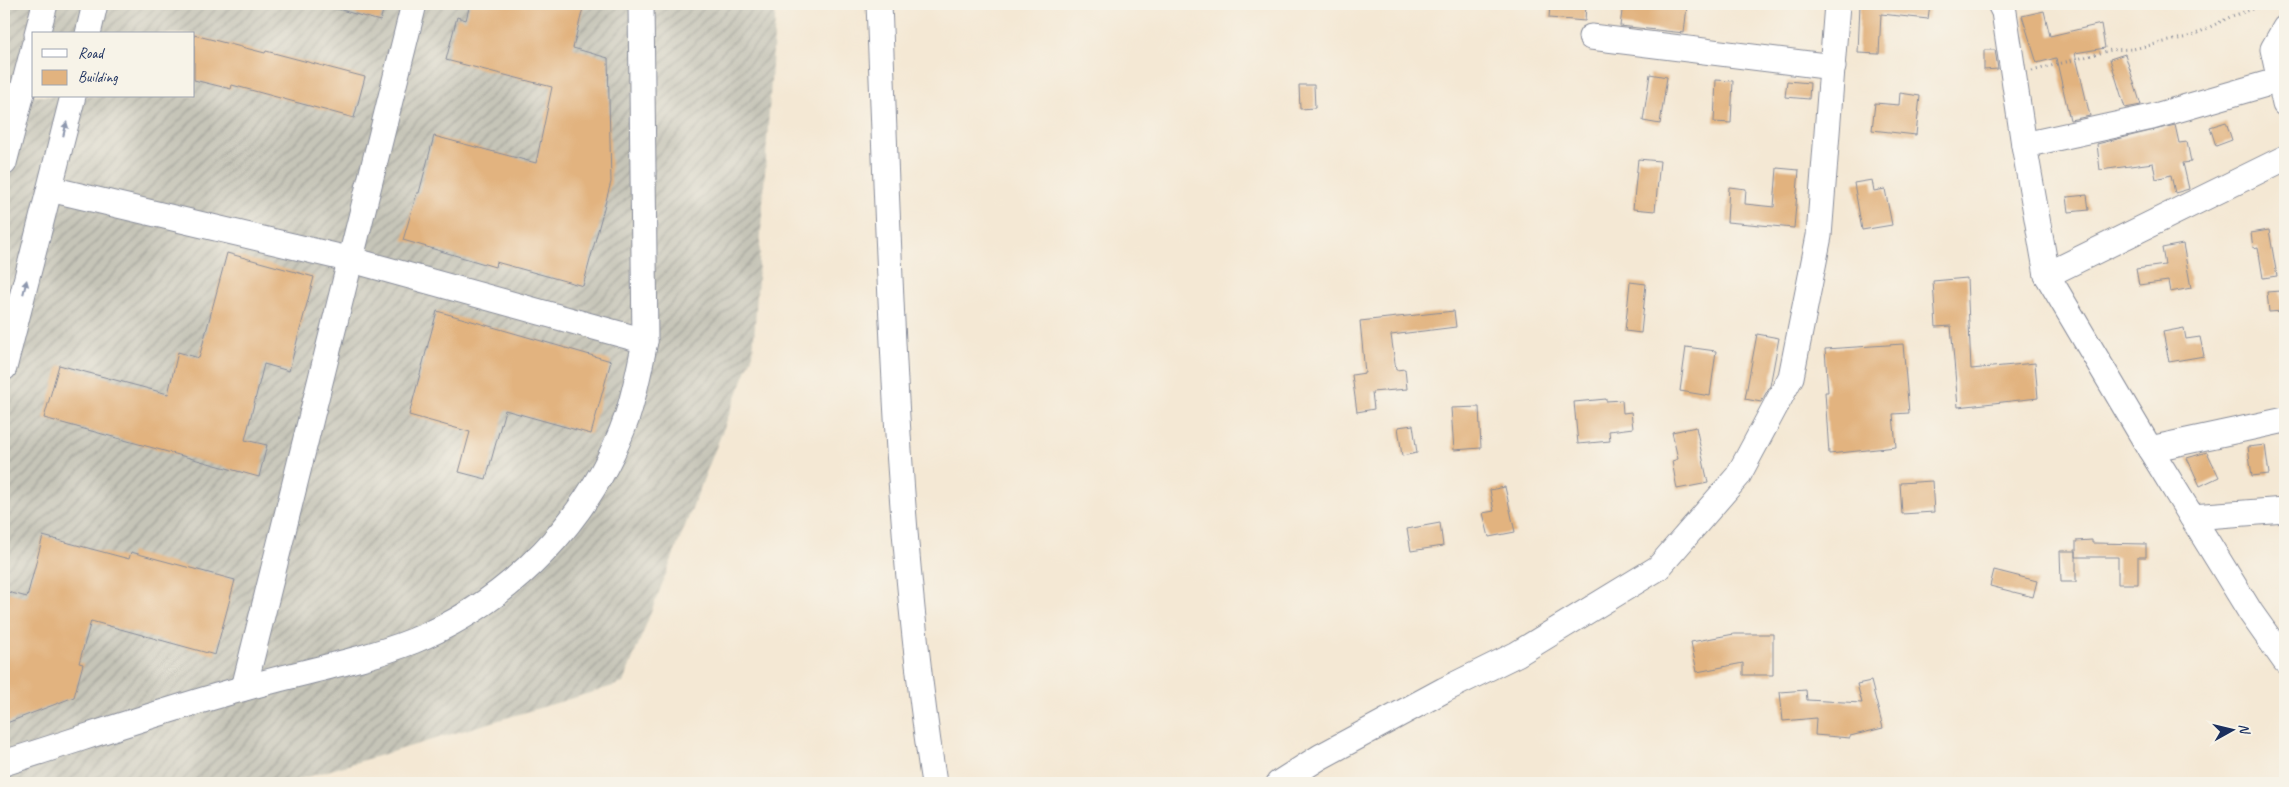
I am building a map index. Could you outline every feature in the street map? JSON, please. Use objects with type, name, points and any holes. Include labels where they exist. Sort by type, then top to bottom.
[{"type":"street","points":[[38,32],[45,4]]},
{"type":"street","points":[[88,32],[95,4]]},
{"type":"street","points":[[244,688],[352,260],[414,4]]},
{"type":"street","points":[[4,763],[244,688],[376,653],[414,640],[450,623],[484,603],[515,579],[544,552],[570,522],[592,489],[611,454],[626,418],[638,380],[645,341],[642,4]]},
{"type":"street","points":[[879,4],[894,355],[904,512],[914,632],[934,783]]},
{"type":"street","points":[[1279,783],[1328,752],[1517,654],[1658,568],[1738,476],[1791,377],[1819,236],[1837,4]]},
{"type":"street","points":[[2000,4],[2004,12],[2024,145],[2047,274],[2150,450],[2251,613],[2285,661]]},
{"type":"street","points":[[2285,28],[2273,49],[2285,104]]},
{"type":"street","points":[[1591,37],[1833,67]]},
{"type":"street","points":[[4,163],[32,54]]},
{"type":"street","points":[[2024,145],[2152,117],[2280,80]]},
{"type":"street","points":[[4,368],[73,98]]},
{"type":"street","points":[[2047,274],[2285,158]]},
{"type":"street","points":[[50,189],[352,260],[645,341]]},
{"type":"street","points":[[2150,450],[2285,420]]},
{"type":"street","points":[[2192,517],[2285,510]]},
{"type":"path","points":[[2014,76],[2111,50],[2133,49],[2192,36],[2232,16],[2268,4]]},
{"type":"shaded area","points":[[4,4],[776,4],[753,354],[623,683],[287,783],[4,783]]},
{"type":"building","points":[[335,4],[385,4],[380,21],[334,8]]},
{"type":"building","points":[[470,4],[584,4],[573,48],[608,58],[611,182],[583,286],[496,262],[495,267],[403,240],[417,193],[419,193],[434,136],[536,163],[552,87],[446,60],[457,17],[466,20]]},
{"type":"building","points":[[1550,4],[1586,4],[1585,21],[1549,18]]},
{"type":"building","points":[[1623,4],[1687,6],[1684,33],[1620,26]]},
{"type":"building","points":[[1860,4],[1930,4],[1928,19],[1881,14],[1879,54],[1858,53]]},
{"type":"building","points":[[2044,11],[2050,36],[2101,24],[2105,48],[2075,53],[2090,116],[2070,120],[2056,58],[2037,63],[2022,16]]},
{"type":"building","points":[[195,35],[265,53],[266,51],[365,77],[354,118],[232,85],[231,89],[195,80]]},
{"type":"building","points":[[1984,50],[1995,50],[1998,69],[1984,70]]},
{"type":"building","points":[[2125,54],[2141,105],[2125,108],[2110,59]]},
{"type":"building","points":[[1650,74],[1667,77],[1660,124],[1643,121]]},
{"type":"building","points":[[1716,80],[1733,81],[1731,123],[1714,122]]},
{"type":"building","points":[[1787,81],[1810,83],[1809,99],[1785,97]]},
{"type":"building","points":[[1299,85],[1314,85],[1315,108],[1300,109]]},
{"type":"building","points":[[1900,93],[1920,96],[1916,135],[1872,130],[1875,103],[1899,105]]},
{"type":"building","points":[[2226,122],[2232,140],[2216,146],[2210,127]]},
{"type":"building","points":[[2175,125],[2179,143],[2187,142],[2191,162],[2183,163],[2189,189],[2175,193],[2171,175],[2156,179],[2153,163],[2100,170],[2097,144]]},
{"type":"building","points":[[1638,159],[1660,161],[1655,211],[1633,209]]},
{"type":"building","points":[[1777,168],[1799,170],[1794,228],[1727,222],[1729,187],[1746,189],[1745,204],[1774,207]]},
{"type":"building","points":[[1872,180],[1874,191],[1885,189],[1892,225],[1862,230],[1854,183]]},
{"type":"building","points":[[2087,195],[2089,210],[2069,212],[2067,197]]},
{"type":"building","points":[[2269,230],[2277,276],[2263,278],[2258,247],[2253,248],[2251,233]]},
{"type":"building","points":[[2183,244],[2191,288],[2170,292],[2168,281],[2139,285],[2136,269],[2165,265],[2162,248]]},
{"type":"building","points":[[227,253],[314,277],[289,371],[264,364],[245,440],[267,445],[259,477],[44,418],[59,365],[168,394],[178,352],[199,358]]},
{"type":"building","points":[[1967,278],[1971,369],[2035,363],[2038,398],[1958,407],[1951,326],[1936,327],[1933,281]]},
{"type":"building","points":[[1630,282],[1646,284],[1641,333],[1625,331]]},
{"type":"building","points":[[2280,291],[2283,311],[2269,312],[2267,292]]},
{"type":"building","points":[[437,311],[611,361],[591,434],[505,410],[486,479],[459,472],[470,432],[409,415]]},
{"type":"building","points":[[1454,311],[1456,327],[1391,335],[1396,370],[1405,369],[1407,389],[1372,392],[1374,409],[1357,412],[1352,375],[1365,373],[1360,321]]},
{"type":"building","points":[[2184,328],[2186,339],[2200,337],[2204,356],[2169,362],[2163,332]]},
{"type":"building","points":[[1757,334],[1779,338],[1770,386],[1761,402],[1745,399]]},
{"type":"building","points":[[1903,344],[1909,413],[1893,414],[1896,447],[1829,454],[1825,392],[1828,392],[1825,349]]},
{"type":"building","points":[[1686,347],[1716,351],[1710,396],[1680,391]]},
{"type":"building","points":[[1606,399],[1606,401],[1622,400],[1623,413],[1631,412],[1633,428],[1609,431],[1610,441],[1578,444],[1574,402]]},
{"type":"building","points":[[1479,407],[1481,448],[1454,450],[1451,408]]},
{"type":"building","points":[[1413,425],[1417,453],[1402,456],[1398,427]]},
{"type":"building","points":[[1696,427],[1708,483],[1677,489],[1672,461],[1678,459],[1672,432]]},
{"type":"building","points":[[2265,445],[2269,474],[2252,476],[2248,447]]},
{"type":"building","points":[[2207,452],[2219,477],[2200,486],[2187,458]]},
{"type":"building","points":[[1932,481],[1934,512],[1902,514],[1900,483]]},
{"type":"building","points":[[1505,487],[1515,532],[1489,537],[1483,513],[1494,511],[1490,490]]},
{"type":"building","points":[[1440,523],[1443,546],[1411,551],[1407,529]]},
{"type":"building","points":[[43,536],[129,559],[131,552],[235,580],[215,655],[91,621],[79,663],[83,664],[74,697],[4,724],[4,591],[27,597]]},
{"type":"building","points":[[2092,540],[2092,543],[2146,544],[2146,557],[2138,557],[2138,584],[2118,584],[2118,557],[2076,557],[2076,541]]},
{"type":"building","points":[[2060,551],[2076,551],[2076,582],[2061,582]]},
{"type":"building","points":[[1994,570],[2037,581],[2033,597],[1990,586]]},
{"type":"building","points":[[1734,634],[1773,634],[1773,675],[1743,675],[1743,663],[1697,672],[1691,642]]},
{"type":"building","points":[[1871,681],[1883,728],[1850,736],[1850,738],[1815,735],[1816,718],[1783,721],[1780,692],[1806,690],[1807,700],[1862,703],[1857,684]]}]
